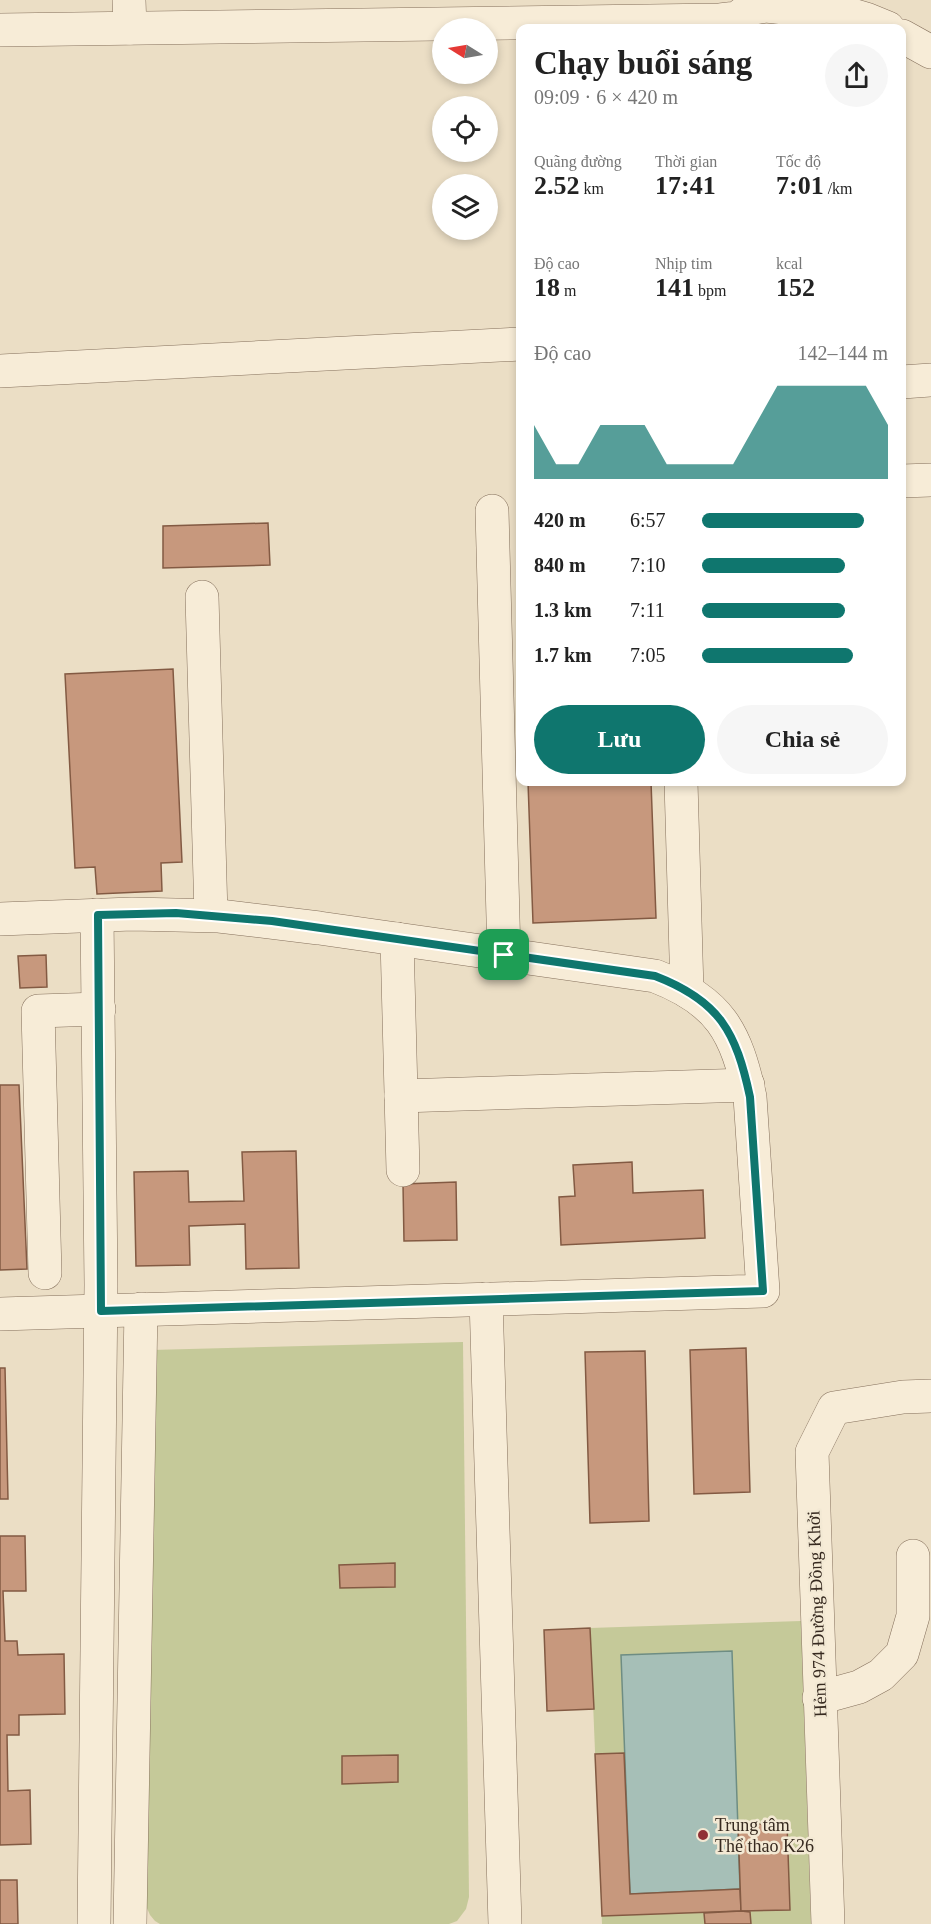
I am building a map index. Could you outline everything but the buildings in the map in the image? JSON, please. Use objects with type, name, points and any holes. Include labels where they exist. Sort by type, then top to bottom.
[{"type":"street","points":[[0,30],[130,14],[720,20],[736,18],[749,9],[766,6],[852,15],[878,24]]},
{"type":"street","points":[[906,38],[931,52]]},
{"type":"street","points":[[0,371],[516,344]]},
{"type":"street","points":[[906,382],[931,380]]},
{"type":"street","points":[[906,481],[931,480]]},
{"type":"street","points":[[492,512],[504,955]]},
{"type":"street","points":[[202,597],[211,915]]},
{"type":"street","points":[[681,786],[687,991]]},
{"type":"street","points":[[0,919],[176,913],[272,921],[655,976],[687,991],[710,1008],[725,1026],[737,1047],[748,1085],[763,1291],[0,1314]]},
{"type":"street","points":[[94,1924],[101,1311],[98,915]]},
{"type":"street","points":[[397,939],[403,1170]]},
{"type":"street","points":[[45,1273],[38,1011],[99,1009]]},
{"type":"street","points":[[401,1096],[748,1085]]},
{"type":"street","points":[[486,1299],[505,1924]]},
{"type":"street","points":[[130,1924],[141,1309]]},
{"type":"street","name":"Hẻm 974 Đường Đồng Khởi","points":[[828,1924],[812,1452],[834,1408],[903,1397],[931,1396]]},
{"type":"street","points":[[819,1698],[859,1687],[881,1675],[902,1654],[913,1616],[913,1556]]},
{"type":"green space","points":[[463,1342],[469,1897],[466,1909],[457,1921],[449,1924],[160,1924],[150,1915],[146,1906],[151,1350]]},
{"type":"green space","name":"Trung tâm Thể thao K26","points":[[801,1621],[811,1924],[602,1924],[590,1628]]},
{"type":"water","points":[[732,1651],[740,1889],[630,1894],[621,1655]]},
{"type":"place","name":"Trung tâm Thể thao K26","points":[[703,1835]]},
{"type":"route","points":[[176,913],[219,915],[504,955],[655,976],[694,994],[725,1026],[737,1047],[750,1097],[763,1291],[101,1311],[98,915],[176,913]]}]
